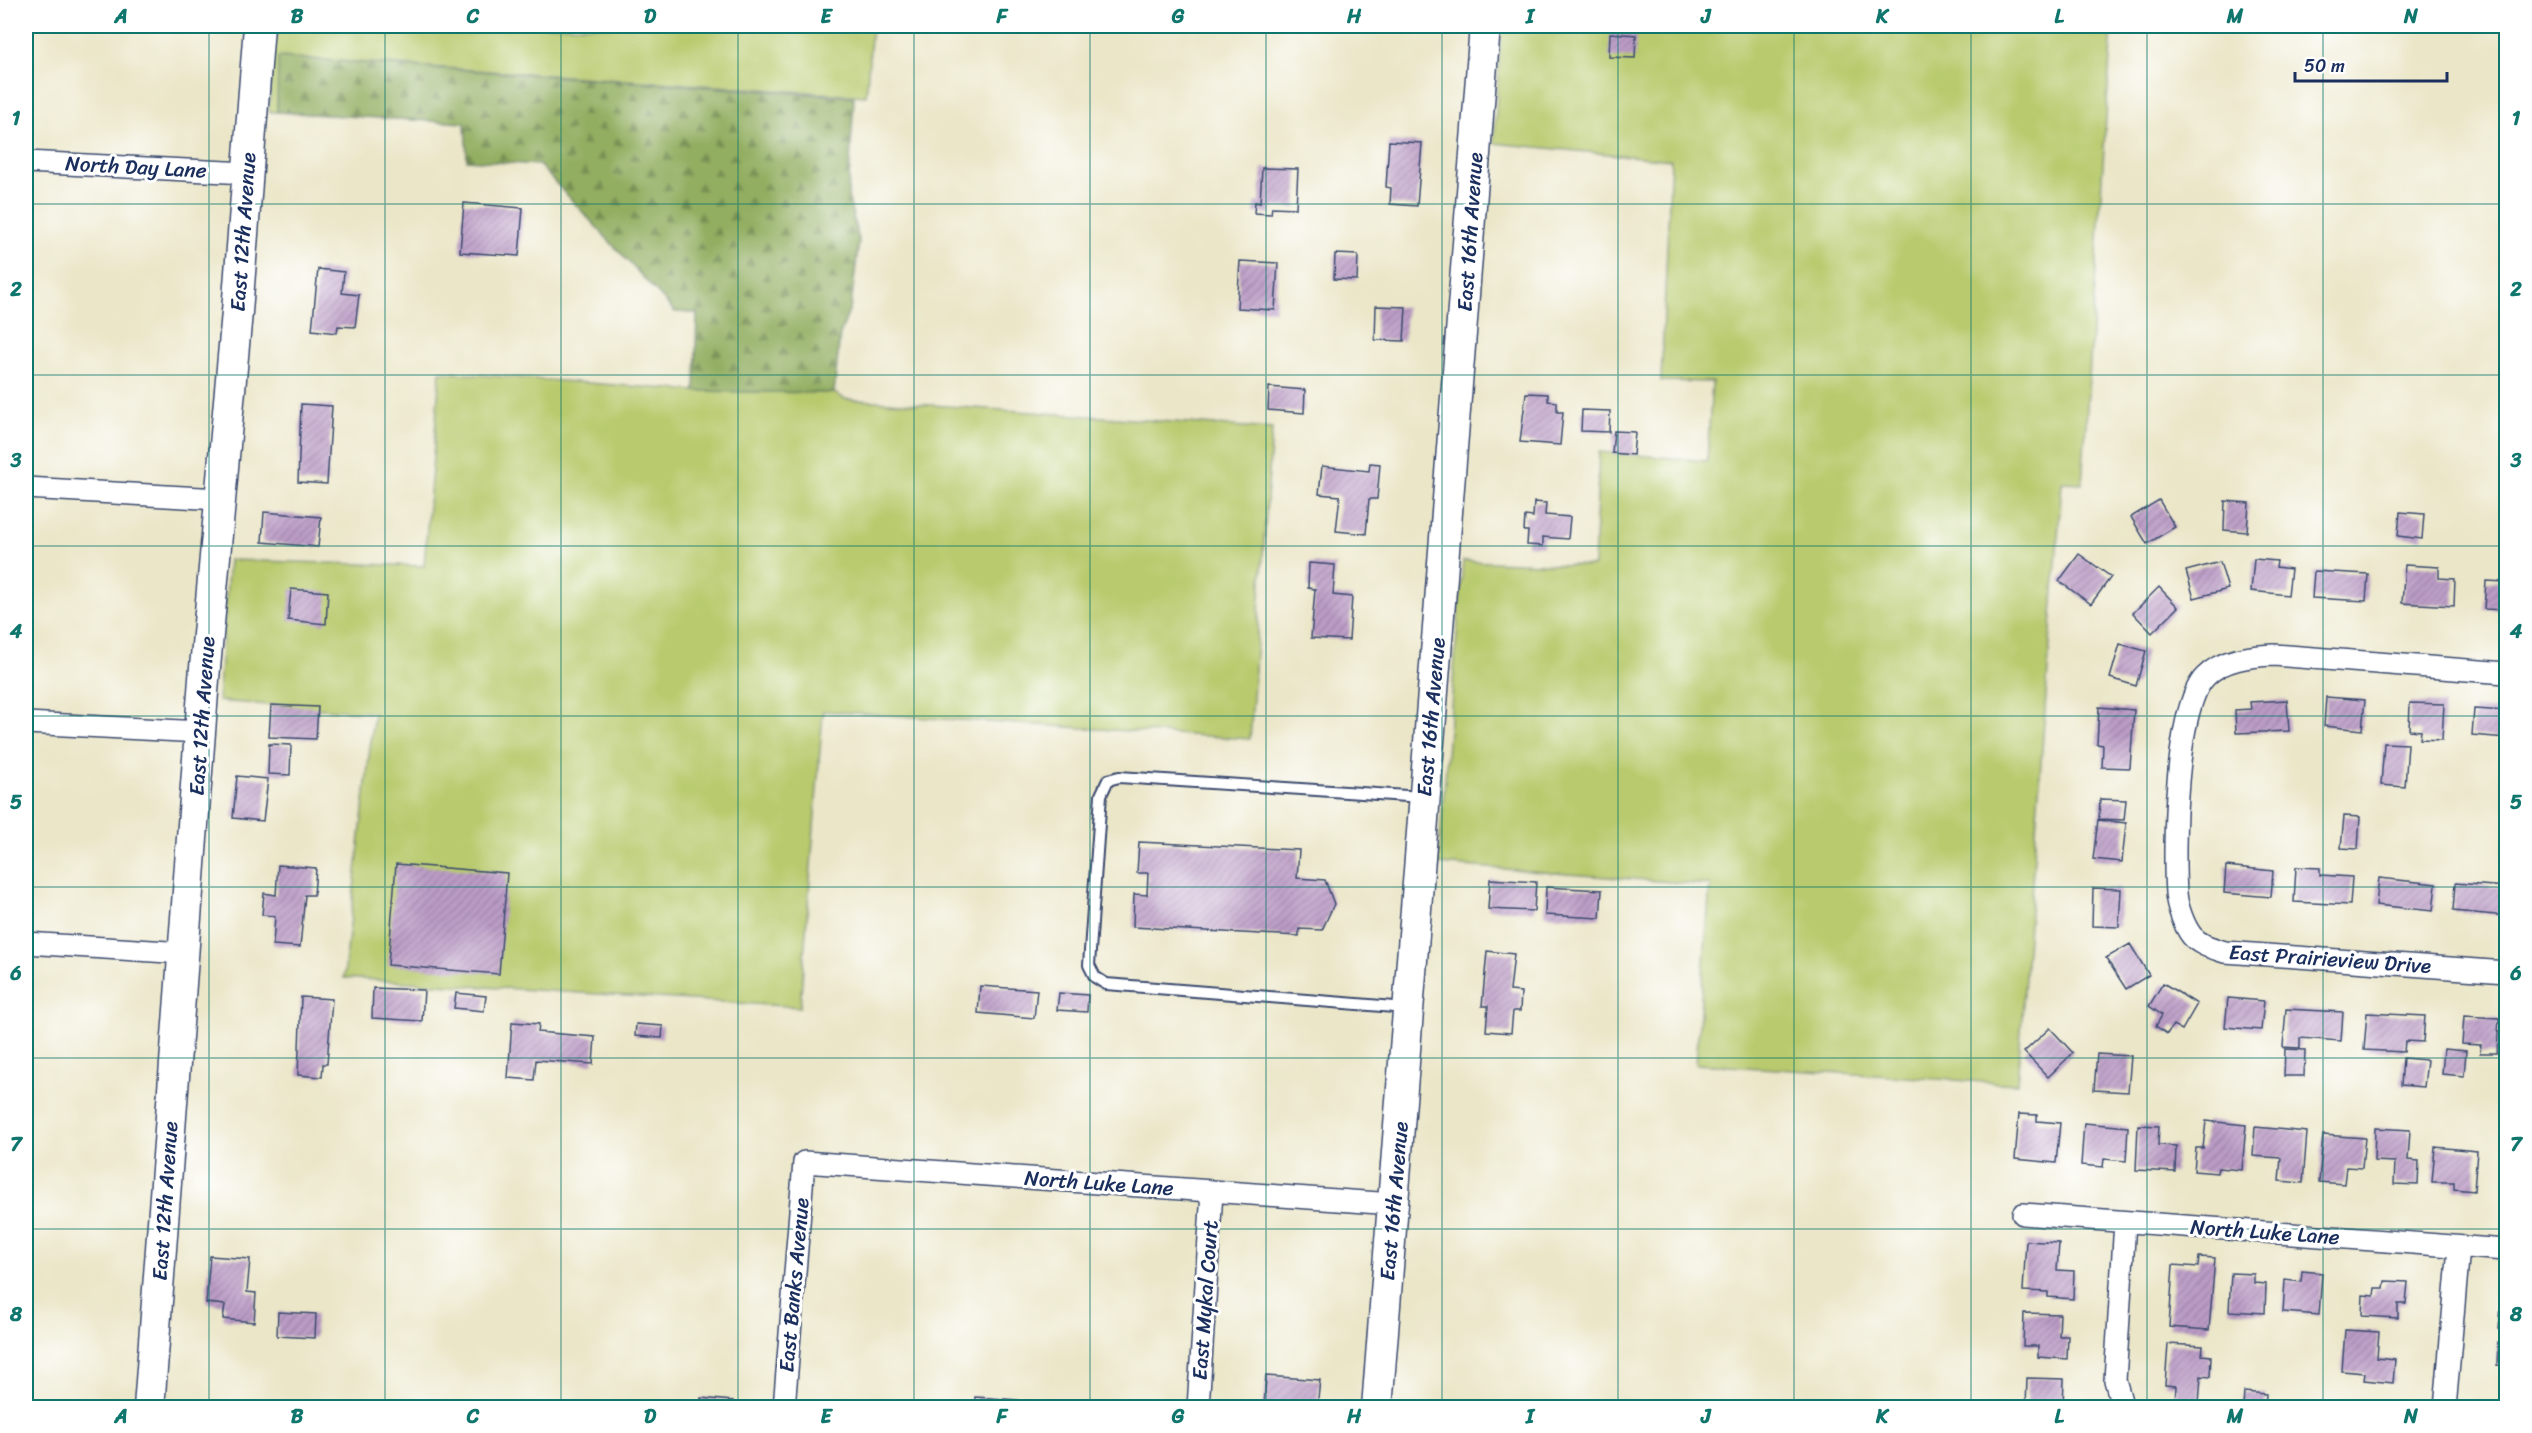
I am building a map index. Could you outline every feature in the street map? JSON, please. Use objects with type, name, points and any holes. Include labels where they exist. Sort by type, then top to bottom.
[{"type":"street","name":"East 12th Avenue","points":[[149,1407],[219,499],[237,312],[259,26]]},
{"type":"street","name":"East 16th Avenue","points":[[1377,1407],[1485,26]]},
{"type":"street","name":"North Day Lane","points":[[26,162],[247,173]]},
{"type":"street","points":[[26,488],[219,499]]},
{"type":"street","name":"East Prairieview Drive","points":[[2506,673],[2274,655],[2254,656],[2216,669],[2205,677],[2196,690],[2181,759],[2176,830],[2176,896],[2192,936],[2206,947],[2225,952],[2506,972]]},
{"type":"street","points":[[26,723],[201,732]]},
{"type":"street","points":[[26,943],[184,953]]},
{"type":"street","name":"North Luke Lane","points":[[804,1162],[1394,1204]]},
{"type":"street","name":"East Banks Avenue","points":[[784,1407],[804,1162]]},
{"type":"street","name":"East Mykal Court","points":[[1197,1407],[1212,1192]]},
{"type":"street","name":"North Luke Lane","points":[[2023,1214],[2506,1250]]},
{"type":"street","points":[[2123,1407],[2115,1380],[2125,1222]]},
{"type":"street","points":[[2445,1407],[2459,1247]]},
{"type":"lane","points":[[1409,1008],[1106,984],[1095,977],[1089,965],[1100,806],[1101,795],[1108,780],[1119,777],[1425,797]]},
{"type":"green space","points":[[274,26],[872,26],[866,96],[279,57],[277,112],[269,112]]},
{"type":"green space","points":[[1501,26],[2112,26],[2082,483],[2062,482],[2017,1084],[1696,1064],[1710,885],[1438,864],[1463,561],[1594,566],[1599,452],[1707,461],[1712,382],[1661,381],[1671,160],[1494,143]]},
{"type":"green space","points":[[278,57],[854,97],[848,196],[859,240],[851,306],[840,334],[834,393],[695,391],[697,313],[675,312],[539,165],[467,160],[465,123],[277,112]]},
{"type":"green space","points":[[440,372],[695,391],[834,393],[845,399],[1272,429],[1250,739],[823,711],[800,1007],[344,978],[374,713],[218,701],[229,560],[424,566]]},
{"type":"building","points":[[1610,33],[1636,35],[1635,58],[1609,57]]},
{"type":"building","points":[[1389,141],[1422,143],[1417,206],[1390,204],[1391,188],[1386,187]]},
{"type":"building","points":[[1262,168],[1298,169],[1296,208],[1272,207],[1271,214],[1254,213],[1255,202],[1260,203]]},
{"type":"building","points":[[464,203],[523,208],[519,256],[460,252]]},
{"type":"building","points":[[1335,254],[1358,255],[1357,280],[1334,279]]},
{"type":"building","points":[[1240,261],[1278,263],[1275,310],[1237,308]]},
{"type":"building","points":[[318,269],[344,272],[342,293],[359,295],[355,327],[338,326],[337,333],[312,330]]},
{"type":"building","points":[[1376,306],[1406,307],[1404,341],[1375,340]]},
{"type":"building","points":[[1269,387],[1305,390],[1304,413],[1268,410]]},
{"type":"building","points":[[1526,393],[1548,394],[1548,401],[1557,402],[1557,412],[1563,412],[1560,445],[1520,442]]},
{"type":"building","points":[[301,404],[332,406],[327,484],[298,482]]},
{"type":"building","points":[[1582,410],[1610,411],[1609,432],[1581,431]]},
{"type":"building","points":[[1614,431],[1635,432],[1633,455],[1612,453]]},
{"type":"building","points":[[1370,463],[1380,464],[1377,499],[1369,499],[1366,534],[1336,531],[1340,496],[1319,494],[1322,466],[1369,471]]},
{"type":"building","points":[[2159,500],[2175,527],[2147,544],[2131,517]]},
{"type":"building","points":[[2225,501],[2249,503],[2247,532],[2224,530]]},
{"type":"building","points":[[1534,502],[1546,503],[1545,515],[1570,517],[1568,539],[1543,537],[1543,546],[1527,545],[1528,531],[1524,531],[1525,516],[1533,517]]},
{"type":"building","points":[[264,512],[321,517],[318,547],[262,542]]},
{"type":"building","points":[[2400,512],[2424,514],[2422,539],[2398,536]]},
{"type":"building","points":[[2079,554],[2111,577],[2091,604],[2059,581]]},
{"type":"building","points":[[2254,559],[2277,561],[2276,567],[2291,569],[2288,595],[2251,591]]},
{"type":"building","points":[[2220,562],[2228,589],[2194,598],[2186,571]]},
{"type":"building","points":[[1309,563],[1335,565],[1333,595],[1352,597],[1349,640],[1311,638],[1315,589],[1308,588]]},
{"type":"building","points":[[2405,565],[2439,567],[2439,578],[2455,579],[2454,606],[2402,603]]},
{"type":"building","points":[[2314,571],[2368,574],[2366,601],[2312,598]]},
{"type":"building","points":[[2486,581],[2506,582],[2506,610],[2484,609]]},
{"type":"building","points":[[2159,587],[2178,607],[2152,633],[2133,613]]},
{"type":"building","points":[[291,589],[328,592],[326,624],[288,620]]},
{"type":"building","points":[[2120,644],[2146,651],[2136,686],[2110,678]]},
{"type":"building","points":[[2326,697],[2365,700],[2362,730],[2324,726]]},
{"type":"building","points":[[2287,700],[2289,731],[2236,733],[2235,710],[2251,709],[2250,702]]},
{"type":"building","points":[[2410,703],[2444,704],[2442,740],[2420,739],[2421,731],[2409,730]]},
{"type":"building","points":[[271,705],[318,707],[316,739],[269,737]]},
{"type":"building","points":[[2099,707],[2134,710],[2130,768],[2102,767],[2103,745],[2097,744]]},
{"type":"building","points":[[2474,709],[2506,711],[2506,738],[2472,735]]},
{"type":"building","points":[[2384,743],[2408,744],[2405,787],[2381,785]]},
{"type":"building","points":[[269,744],[291,745],[290,775],[268,774]]},
{"type":"building","points":[[237,776],[268,779],[263,821],[233,818]]},
{"type":"building","points":[[2100,799],[2126,800],[2124,820],[2099,819]]},
{"type":"building","points":[[2344,816],[2360,817],[2358,849],[2341,848]]},
{"type":"building","points":[[2098,820],[2126,823],[2122,862],[2093,859]]},
{"type":"building","points":[[1139,842],[1299,850],[1297,878],[1325,880],[1334,904],[1322,930],[1299,929],[1299,936],[1133,927],[1134,894],[1147,895],[1148,873],[1137,873]]},
{"type":"building","points":[[396,864],[507,873],[499,974],[388,965]]},
{"type":"building","points":[[278,865],[316,868],[314,895],[305,895],[300,947],[273,945],[275,916],[262,915],[264,893],[276,895]]},
{"type":"building","points":[[2226,866],[2273,871],[2271,897],[2224,893]]},
{"type":"building","points":[[2296,867],[2320,868],[2320,875],[2352,877],[2350,905],[2294,902]]},
{"type":"building","points":[[2379,878],[2436,884],[2433,911],[2376,905]]},
{"type":"building","points":[[1490,879],[1536,882],[1534,911],[1488,909]]},
{"type":"building","points":[[2455,883],[2506,887],[2506,916],[2453,911]]},
{"type":"building","points":[[1546,887],[1602,890],[1600,918],[1545,915]]},
{"type":"building","points":[[2093,888],[2121,889],[2119,927],[2092,926]]},
{"type":"building","points":[[2130,944],[2149,975],[2126,989],[2106,958]]},
{"type":"building","points":[[1487,951],[1514,954],[1510,991],[1521,992],[1520,1011],[1513,1011],[1511,1033],[1486,1031],[1488,1006],[1482,1006]]},
{"type":"building","points":[[2163,983],[2197,1004],[2182,1030],[2173,1025],[2167,1034],[2156,1026],[2162,1015],[2149,1006]]},
{"type":"building","points":[[980,986],[1037,990],[1034,1018],[978,1013]]},
{"type":"building","points":[[373,988],[424,990],[422,1021],[372,1018]]},
{"type":"building","points":[[456,993],[486,996],[484,1011],[454,1008]]},
{"type":"building","points":[[1059,993],[1088,995],[1087,1012],[1057,1010]]},
{"type":"building","points":[[301,997],[332,999],[327,1064],[323,1064],[322,1077],[298,1075]]},
{"type":"building","points":[[2228,998],[2264,1001],[2261,1030],[2225,1027]]},
{"type":"building","points":[[2286,1009],[2343,1012],[2341,1041],[2300,1038],[2300,1048],[2283,1047]]},
{"type":"building","points":[[2367,1013],[2425,1016],[2423,1042],[2405,1041],[2404,1052],[2364,1050]]},
{"type":"building","points":[[2464,1016],[2499,1018],[2497,1053],[2480,1053],[2481,1045],[2462,1044]]},
{"type":"building","points":[[512,1022],[539,1024],[538,1032],[595,1037],[593,1064],[536,1060],[534,1080],[508,1078]]},
{"type":"building","points":[[636,1024],[663,1026],[662,1038],[635,1036]]},
{"type":"building","points":[[2050,1028],[2073,1053],[2048,1077],[2024,1052]]},
{"type":"building","points":[[2285,1049],[2305,1050],[2304,1076],[2284,1076]]},
{"type":"building","points":[[2444,1049],[2466,1051],[2464,1076],[2442,1074]]},
{"type":"building","points":[[2097,1054],[2131,1056],[2128,1092],[2094,1090]]},
{"type":"building","points":[[2403,1058],[2427,1060],[2424,1087],[2401,1085]]},
{"type":"building","points":[[2019,1114],[2037,1115],[2037,1121],[2060,1123],[2056,1163],[2015,1159]]},
{"type":"building","points":[[2206,1121],[2246,1125],[2242,1170],[2218,1168],[2217,1173],[2194,1171],[2196,1148],[2203,1148]]},
{"type":"building","points":[[2084,1123],[2128,1127],[2126,1161],[2104,1159],[2103,1167],[2081,1165]]},
{"type":"building","points":[[2138,1125],[2159,1126],[2158,1145],[2176,1146],[2175,1172],[2136,1170]]},
{"type":"building","points":[[2255,1127],[2307,1132],[2303,1183],[2279,1181],[2281,1158],[2253,1156]]},
{"type":"building","points":[[2375,1128],[2410,1130],[2408,1160],[2419,1161],[2418,1185],[2394,1184],[2395,1162],[2374,1161]]},
{"type":"building","points":[[2323,1135],[2365,1138],[2362,1168],[2346,1167],[2344,1184],[2319,1182]]},
{"type":"building","points":[[2435,1147],[2477,1151],[2474,1191],[2454,1189],[2454,1182],[2432,1182]]},
{"type":"building","points":[[2026,1241],[2059,1243],[2057,1270],[2074,1271],[2073,1299],[2048,1297],[2048,1292],[2023,1291]]},
{"type":"building","points":[[210,1256],[250,1259],[247,1292],[256,1293],[254,1322],[223,1319],[225,1305],[206,1303]]},
{"type":"building","points":[[2199,1257],[2215,1258],[2209,1330],[2169,1327],[2173,1265],[2198,1267]]},
{"type":"building","points":[[2302,1271],[2322,1273],[2319,1315],[2283,1312],[2285,1280],[2301,1282]]},
{"type":"building","points":[[2231,1273],[2254,1274],[2254,1283],[2266,1284],[2265,1313],[2229,1311]]},
{"type":"building","points":[[2385,1281],[2408,1282],[2406,1304],[2398,1304],[2398,1318],[2362,1316],[2363,1295],[2374,1296],[2375,1288],[2384,1288]]},
{"type":"building","points":[[2501,1307],[2506,1307],[2506,1330],[2499,1329]]},
{"type":"building","points":[[278,1312],[316,1314],[315,1338],[277,1336]]},
{"type":"building","points":[[2024,1313],[2060,1314],[2059,1336],[2068,1336],[2067,1359],[2038,1357],[2038,1346],[2023,1346]]},
{"type":"building","points":[[2345,1330],[2379,1332],[2377,1358],[2395,1360],[2393,1383],[2364,1380],[2365,1373],[2342,1371]]},
{"type":"building","points":[[2498,1342],[2506,1343],[2506,1366],[2497,1365]]},
{"type":"building","points":[[2168,1344],[2203,1346],[2202,1355],[2211,1356],[2210,1377],[2201,1376],[2199,1404],[2175,1403],[2176,1386],[2165,1385]]},
{"type":"building","points":[[1266,1376],[1320,1380],[1317,1408],[1264,1407]]},
{"type":"building","points":[[2027,1378],[2064,1379],[2063,1408],[2026,1408]]},
{"type":"building","points":[[2244,1392],[2266,1394],[2265,1408],[2243,1408]]},
{"type":"building","points":[[975,1397],[1018,1400],[1018,1408],[974,1408]]},
{"type":"building","points":[[701,1398],[733,1401],[733,1408],[700,1408]]},
{"type":"building","points":[[2352,1404],[2381,1405],[2381,1408],[2351,1408]]}]
